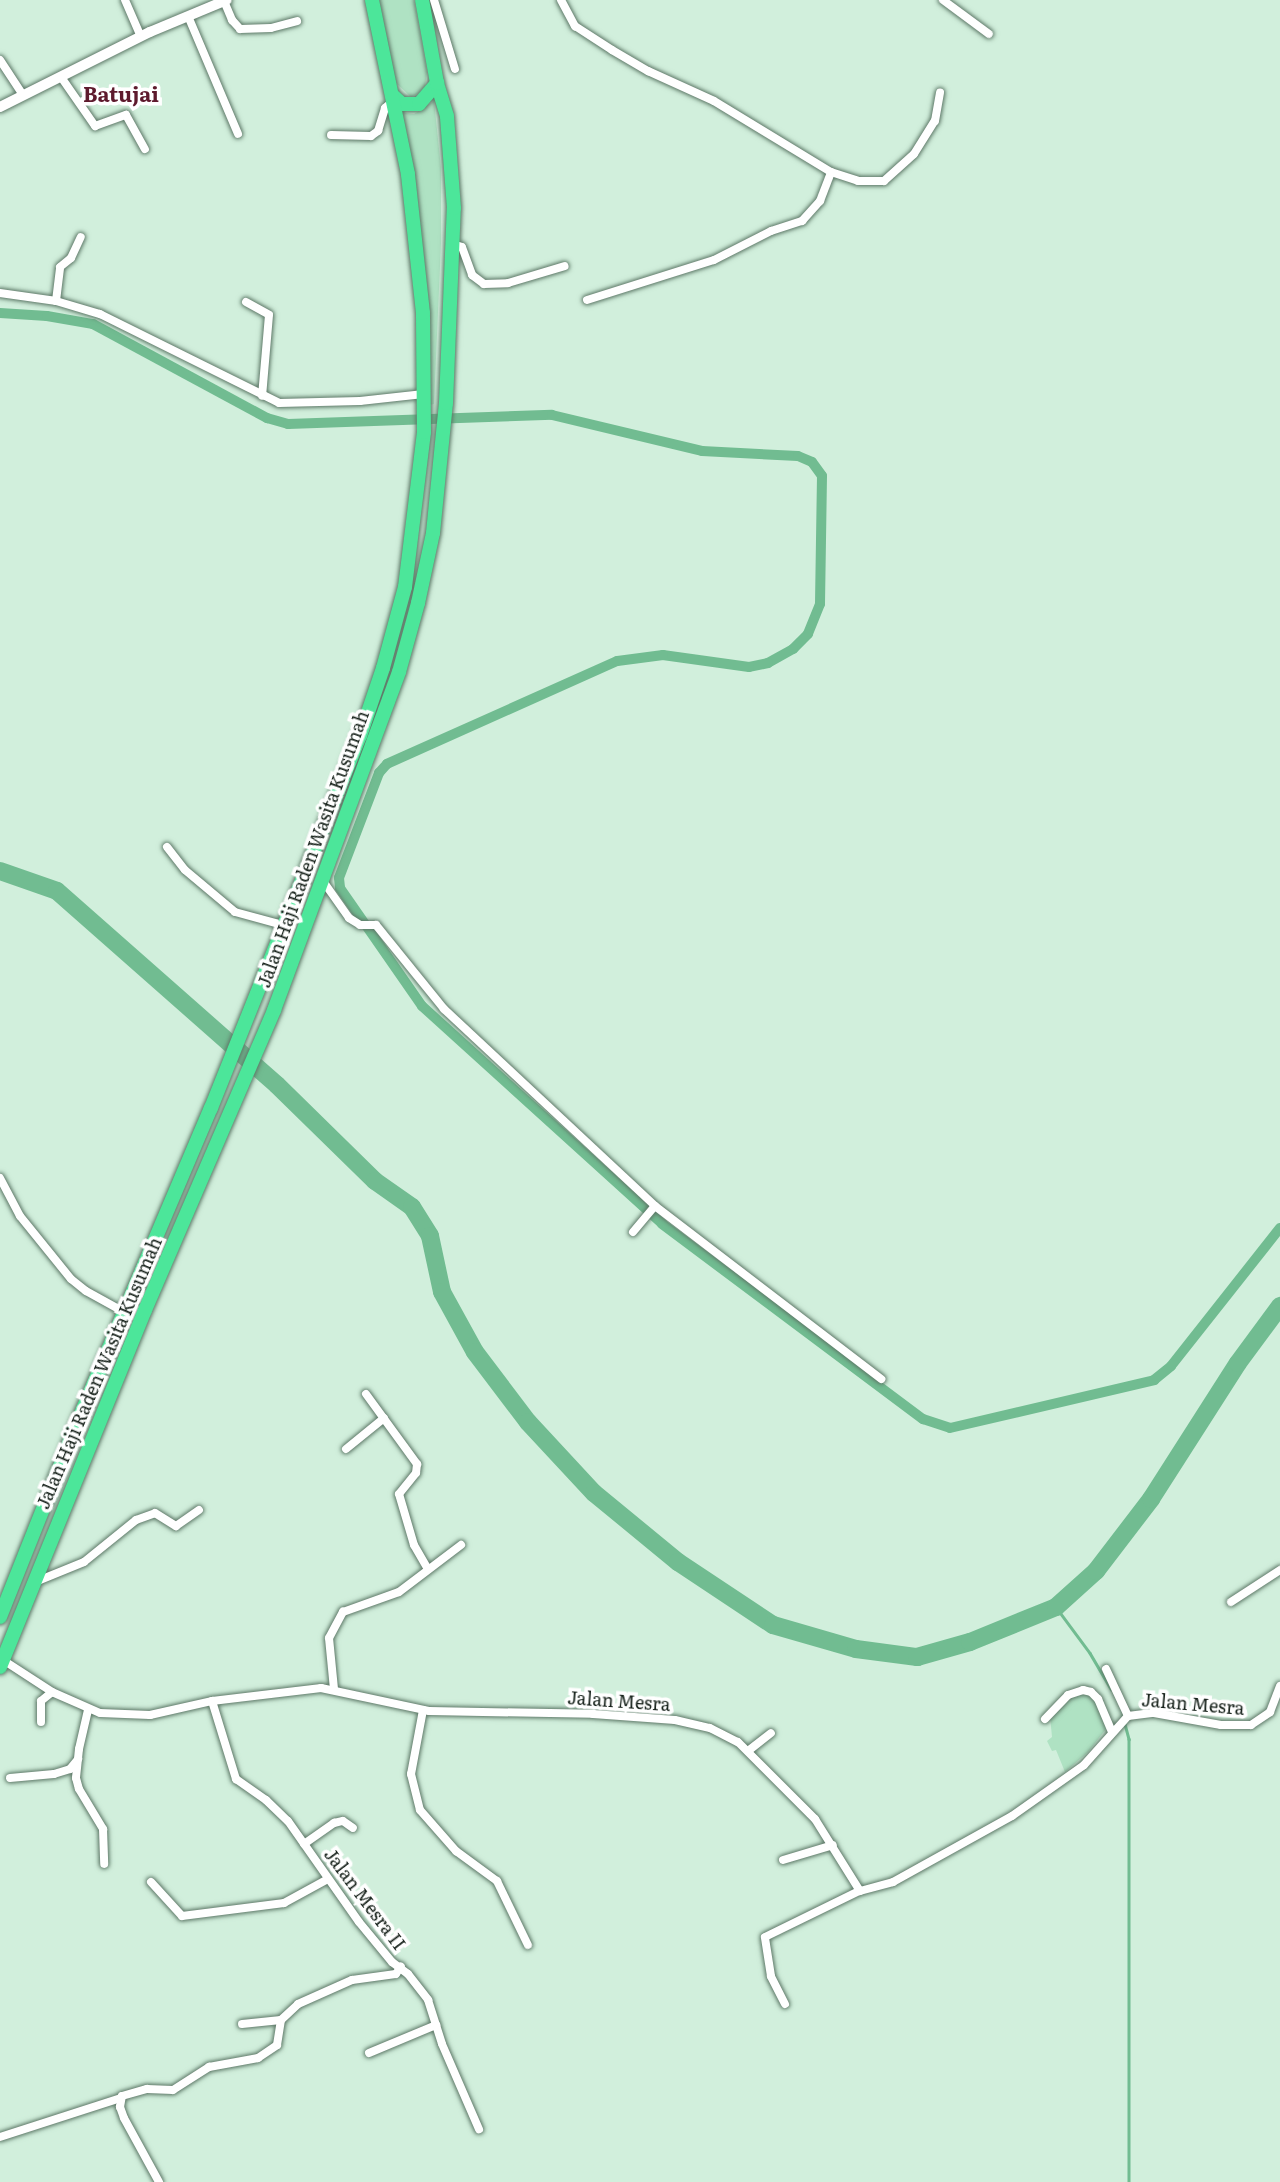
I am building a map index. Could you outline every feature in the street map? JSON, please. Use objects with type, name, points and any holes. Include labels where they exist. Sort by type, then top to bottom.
[{"type":"highway","name":"Jalan Haji Raden Wasita Kusumah","points":[[0,1618],[78,1421],[211,1108],[360,736],[405,587],[424,432],[425,397],[416,234],[372,0]]},
{"type":"highway","name":"Jalan Haji Raden Wasita Kusumah","points":[[5,1664],[32,1583],[150,1298],[274,1010],[399,672],[433,533],[446,403],[452,244],[452,151],[422,0]]},
{"type":"highway","points":[[392,98],[402,104],[419,104],[437,83]]},
{"type":"highway","points":[[383,667],[399,672]]},
{"type":"highway","points":[[29,1549],[45,1554]]},
{"type":"main road","points":[[0,107],[141,37],[226,0]]},
{"type":"street","points":[[125,0],[141,37]]},
{"type":"street","points":[[226,0],[232,20],[240,29],[271,27],[297,21]]},
{"type":"street","points":[[435,0],[455,69]]},
{"type":"street","points":[[561,0],[575,26],[611,50],[648,71],[714,101],[831,172],[858,181],[884,181],[898,171],[924,140],[935,121],[940,92]]},
{"type":"street","points":[[943,0],[989,34]]},
{"type":"street","points":[[188,16],[237,134]]},
{"type":"street","points":[[0,60],[23,96]]},
{"type":"street","points":[[61,77],[94,126],[126,115],[145,149]]},
{"type":"street","points":[[331,135],[372,136],[378,131],[385,108],[392,98]]},
{"type":"street","points":[[587,300],[714,260],[771,231],[802,221],[820,201],[831,172]]},
{"type":"street","points":[[57,301],[60,267],[71,258],[81,237]]},
{"type":"street","points":[[452,244],[462,247],[472,275],[484,284],[508,283],[565,267]]},
{"type":"street","points":[[0,293],[57,301],[100,314],[262,396],[279,402],[425,397]]},
{"type":"street","points":[[246,302],[269,315],[262,396]]},
{"type":"street","points":[[167,846],[185,870],[235,912],[283,925]]},
{"type":"street","points":[[321,878],[342,910],[361,925],[371,923],[386,936],[444,1009],[654,1207],[881,1379]]},
{"type":"street","points":[[0,1178],[19,1216],[71,1279],[86,1291],[126,1313]]},
{"type":"street","points":[[633,1232],[654,1207]]},
{"type":"street","points":[[366,1394],[417,1464],[416,1473],[399,1494],[414,1545],[428,1569]]},
{"type":"street","points":[[346,1449],[384,1419]]},
{"type":"street","points":[[32,1583],[79,1565],[136,1520],[155,1513],[176,1526],[199,1510]]},
{"type":"street","points":[[334,1689],[329,1638],[336,1620],[351,1607],[399,1592],[461,1545]]},
{"type":"street","points":[[1231,1602],[1280,1570]]},
{"type":"street","name":"Jalan Mesra","points":[[5,1664],[52,1692],[100,1713],[150,1715],[212,1701],[321,1688],[422,1710],[480,1714],[555,1712],[675,1720],[729,1736],[748,1751],[815,1819],[859,1891]]},
{"type":"street","points":[[785,2004],[771,1976],[764,1937],[859,1891],[893,1882],[1012,1816],[1076,1773],[1126,1718],[1106,1669]]},
{"type":"street","name":"Jalan Mesra","points":[[1126,1718],[1154,1713],[1221,1725],[1251,1725],[1270,1712],[1280,1686]]},
{"type":"street","points":[[1045,1719],[1068,1695],[1083,1690],[1091,1692],[1098,1699],[1113,1730]]},
{"type":"street","points":[[41,1722],[41,1701],[52,1692]]},
{"type":"street","name":"Jalan Mesra II","points":[[212,1701],[236,1779],[276,1808],[378,1946],[393,1962],[401,1966],[428,2000],[479,2129]]},
{"type":"street","points":[[88,1710],[78,1759],[79,1789],[103,1829],[104,1864]]},
{"type":"street","points":[[422,1710],[411,1774],[421,1810],[456,1851],[497,1881],[528,1945]]},
{"type":"street","points":[[748,1751],[771,1733]]},
{"type":"street","points":[[10,1778],[54,1774],[69,1769],[78,1759]]},
{"type":"street","points":[[304,1844],[343,1821],[353,1828]]},
{"type":"street","points":[[783,1860],[833,1845]]},
{"type":"street","points":[[151,1882],[182,1916],[284,1903],[328,1879]]},
{"type":"street","points":[[0,2137],[147,2089],[173,2091],[209,2067],[258,2058],[278,2043],[281,2020],[292,2008],[313,1995],[352,1980],[396,1974],[401,1966]]},
{"type":"street","points":[[242,2024],[281,2020]]},
{"type":"street","points":[[369,2053],[436,2025]]},
{"type":"street","points":[[121,2098],[124,2118],[159,2182]]},
{"type":"green space","points":[[378,0],[414,0],[427,72],[425,86],[411,97],[396,83]]},
{"type":"green space","points":[[434,101],[441,168],[441,243],[434,404],[429,405],[397,108],[414,114]]},
{"type":"green space","points":[[1092,1691],[1106,1729],[1088,1752],[1065,1772],[1056,1750],[1052,1751],[1047,1741],[1052,1737],[1050,1716],[1068,1699]]},
{"type":"waterway","points":[[0,313],[47,316],[93,324],[267,418],[288,424],[552,415],[702,451],[798,456],[812,462],[822,476],[820,604],[808,634],[793,649],[768,663],[749,667],[663,655],[617,661],[387,764],[379,773],[339,878],[340,888],[422,1006],[662,1224],[923,1419],[950,1428],[1154,1380],[1171,1366],[1280,1228]]},
{"type":"waterway","points":[[0,871],[57,891],[277,1085],[375,1181],[412,1207],[430,1236],[442,1292],[475,1352],[528,1422],[594,1493],[678,1562],[773,1625],[856,1649],[917,1657],[970,1642],[1056,1607],[1096,1571],[1151,1499],[1238,1363],[1280,1306]]},
{"type":"waterway","points":[[1056,1607],[1090,1653],[1111,1689]]},
{"type":"waterway","points":[[1125,1724],[1129,1739],[1129,2182]]},
{"type":"district","name":"Batujai","points":[[121,93]]}]
